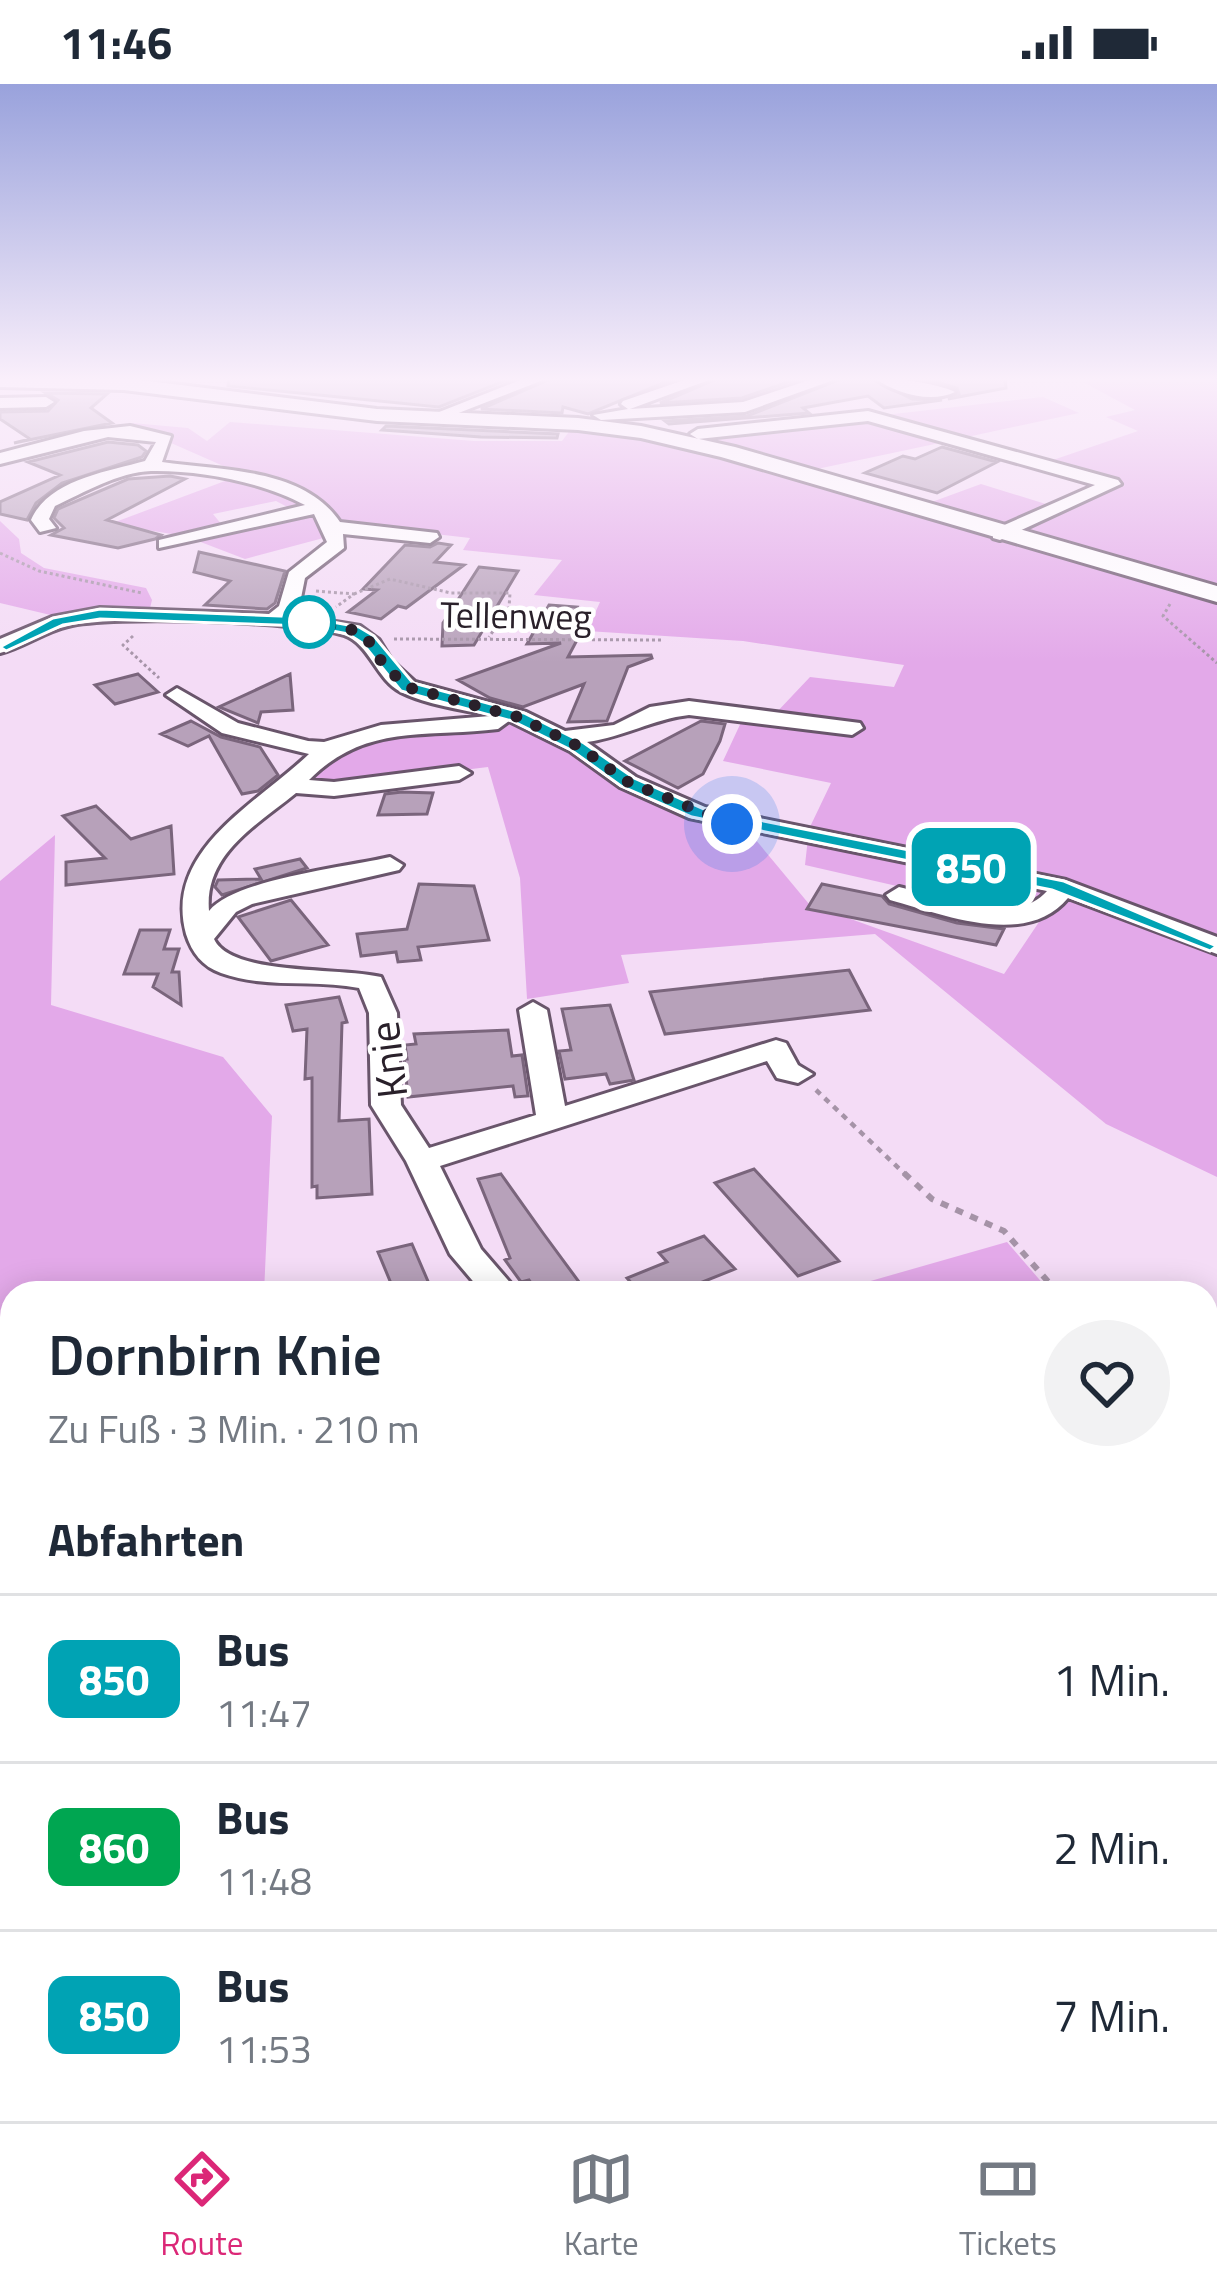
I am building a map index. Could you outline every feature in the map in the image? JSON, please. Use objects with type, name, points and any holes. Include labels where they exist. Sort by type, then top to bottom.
[{"type":"main road","points":[[794,472],[1217,594]]},
{"type":"street","points":[[47,528],[40,520],[47,503],[126,472]]},
{"type":"street","points":[[200,472],[257,480],[293,493],[334,527],[338,544],[296,576],[284,607]]},
{"type":"street","points":[[1000,534],[1112,484],[1069,472]]},
{"type":"street","points":[[166,544],[316,508]]},
{"type":"street","points":[[334,527],[430,537]]},
{"type":"street","points":[[0,647],[80,617],[284,607],[368,640],[383,664],[407,687],[518,717],[562,738],[628,782],[732,824],[1064,887],[1217,946]]},
{"type":"street","points":[[177,695],[252,739],[284,747],[328,749]]},
{"type":"street","points":[[562,738],[619,731],[658,712],[689,708],[852,728]]},
{"type":"street","points":[[200,938],[194,910],[200,875],[212,851],[225,834],[328,749],[357,737],[518,717]]},
{"type":"street","points":[[290,785],[334,789],[459,773]]},
{"type":"street","points":[[200,938],[227,906],[244,898],[390,866]]},
{"type":"street","points":[[899,895],[1009,919],[1057,900],[1064,887]]},
{"type":"street","name":"Knie","points":[[200,938],[216,961],[241,969],[352,976],[371,983],[383,1013],[386,1105],[422,1161],[467,1254],[491,1281]]},
{"type":"street","points":[[533,1010],[552,1117]]},
{"type":"street","points":[[422,1161],[776,1049],[787,1072],[798,1074]]},
{"type":"path","points":[[0,553],[10,562],[39,571],[140,590],[151,609],[159,610],[154,615]]},
{"type":"path","points":[[284,607],[334,608],[375,581],[397,577],[438,591],[510,593],[509,608],[489,637]]},
{"type":"path","points":[[1182,584],[1163,616],[1217,663]]},
{"type":"path","points":[[284,607],[354,594]]},
{"type":"path","points":[[139,634],[123,645],[159,678]]},
{"type":"path","name":"Tellenweg","points":[[368,640],[664,640]]},
{"type":"path","points":[[798,1074],[932,1199],[1004,1232],[1047,1281]]},
{"type":"shaded area","points":[[237,472],[802,472],[798,473],[910,510],[981,484],[1065,510],[1125,485],[1085,472],[1217,472],[1217,1177],[1106,1124],[875,934],[621,955],[629,983],[527,999],[520,878],[488,767],[325,787],[305,784],[310,774],[351,742],[516,723],[672,811],[750,833],[809,904],[1004,974],[1041,919],[805,865],[809,829],[831,783],[723,761],[744,716],[775,714],[810,677],[894,687],[904,665],[743,641],[587,631],[600,602],[534,595],[562,560],[463,550],[470,538],[339,523],[333,514]]},
{"type":"shaded area","points":[[233,478],[272,487],[309,507],[293,510],[276,501],[213,514],[222,525],[178,535],[110,524]]},
{"type":"shaded area","points":[[306,512],[318,514],[331,536],[245,559],[198,541]]},
{"type":"shaded area","points":[[0,521],[19,539],[21,553],[44,568],[146,588],[152,600],[149,612],[59,617],[0,603]]},
{"type":"shaded area","points":[[55,835],[51,1005],[223,1057],[272,1116],[265,1281],[0,1281],[0,881]]},
{"type":"shaded area","points":[[1007,1242],[1041,1281],[870,1281]]},
{"type":"building","points":[[53,472],[96,472],[62,483],[36,503],[27,520],[0,514],[0,502],[60,475]]},
{"type":"building","points":[[867,472],[978,472],[937,493]]},
{"type":"building","points":[[128,479],[185,479],[107,520],[161,535],[155,539],[118,548],[51,535],[64,528],[54,518],[58,509]]},
{"type":"building","points":[[405,545],[451,545],[435,562],[464,565],[406,608],[398,606],[381,619],[348,612],[377,590],[363,589]]},
{"type":"building","points":[[199,552],[285,571],[275,603],[267,609],[205,605],[230,581],[194,572]]},
{"type":"building","points":[[479,567],[518,571],[474,645],[442,646],[443,623]]},
{"type":"building","points":[[549,605],[577,607],[573,614],[580,615],[575,623],[586,623],[568,657],[651,655],[628,667],[607,721],[568,722],[584,684],[523,707],[490,698],[458,680],[561,643],[527,644]]},
{"type":"building","points":[[138,674],[158,692],[115,704],[95,685]]},
{"type":"building","points":[[290,674],[293,710],[261,712],[258,723],[219,707]]},
{"type":"building","points":[[191,721],[221,737],[260,747],[278,775],[258,791],[242,794],[209,736],[188,746],[161,734]]},
{"type":"building","points":[[701,721],[725,724],[720,741],[703,774],[678,788],[625,761]]},
{"type":"building","points":[[433,793],[427,814],[378,815],[385,794]]},
{"type":"building","points":[[96,806],[131,839],[171,826],[174,874],[66,885],[66,862],[105,858],[63,816]]},
{"type":"building","points":[[300,859],[307,868],[222,895],[215,887],[218,880],[261,879],[255,869]]},
{"type":"building","points":[[419,884],[474,886],[489,940],[418,947],[421,960],[398,962],[396,952],[361,956],[357,934],[407,929]]},
{"type":"building","points":[[822,884],[882,896],[889,904],[957,923],[1004,929],[996,945],[807,909]]},
{"type":"building","points":[[291,900],[328,945],[271,961],[238,917]]},
{"type":"building","points":[[140,930],[170,930],[164,949],[179,949],[172,972],[179,972],[181,1005],[153,987],[158,974],[124,974]]},
{"type":"building","points":[[849,970],[870,1010],[665,1034],[650,992]]},
{"type":"building","points":[[339,997],[347,1022],[342,1023],[339,1121],[369,1119],[372,1194],[317,1198],[317,1186],[312,1187],[312,1078],[305,1079],[307,1029],[293,1031],[286,1005]]},
{"type":"building","points":[[610,1005],[634,1080],[610,1084],[606,1074],[565,1079],[559,1051],[571,1050],[562,1009]]},
{"type":"building","points":[[508,1030],[512,1056],[522,1055],[528,1096],[515,1097],[513,1086],[408,1097],[405,1045],[416,1044],[414,1034]]},
{"type":"building","points":[[754,1169],[839,1261],[798,1276],[715,1183]]},
{"type":"building","points":[[501,1174],[578,1281],[520,1281],[505,1260],[510,1258],[478,1179]]},
{"type":"building","points":[[704,1236],[735,1269],[705,1281],[627,1278],[667,1262],[659,1253]]},
{"type":"building","points":[[412,1244],[428,1281],[390,1281],[378,1252]]},
{"type":"bus line","name":"850","points":[[0,647],[59,621],[100,614],[306,622],[353,630],[372,644],[383,664],[407,687],[518,717],[578,746],[628,782],[698,813],[732,824],[1057,885],[1217,946]]},
{"type":"route","points":[[309,622],[353,630],[372,644],[383,664],[407,687],[518,717],[578,746],[628,782],[732,824]]}]
